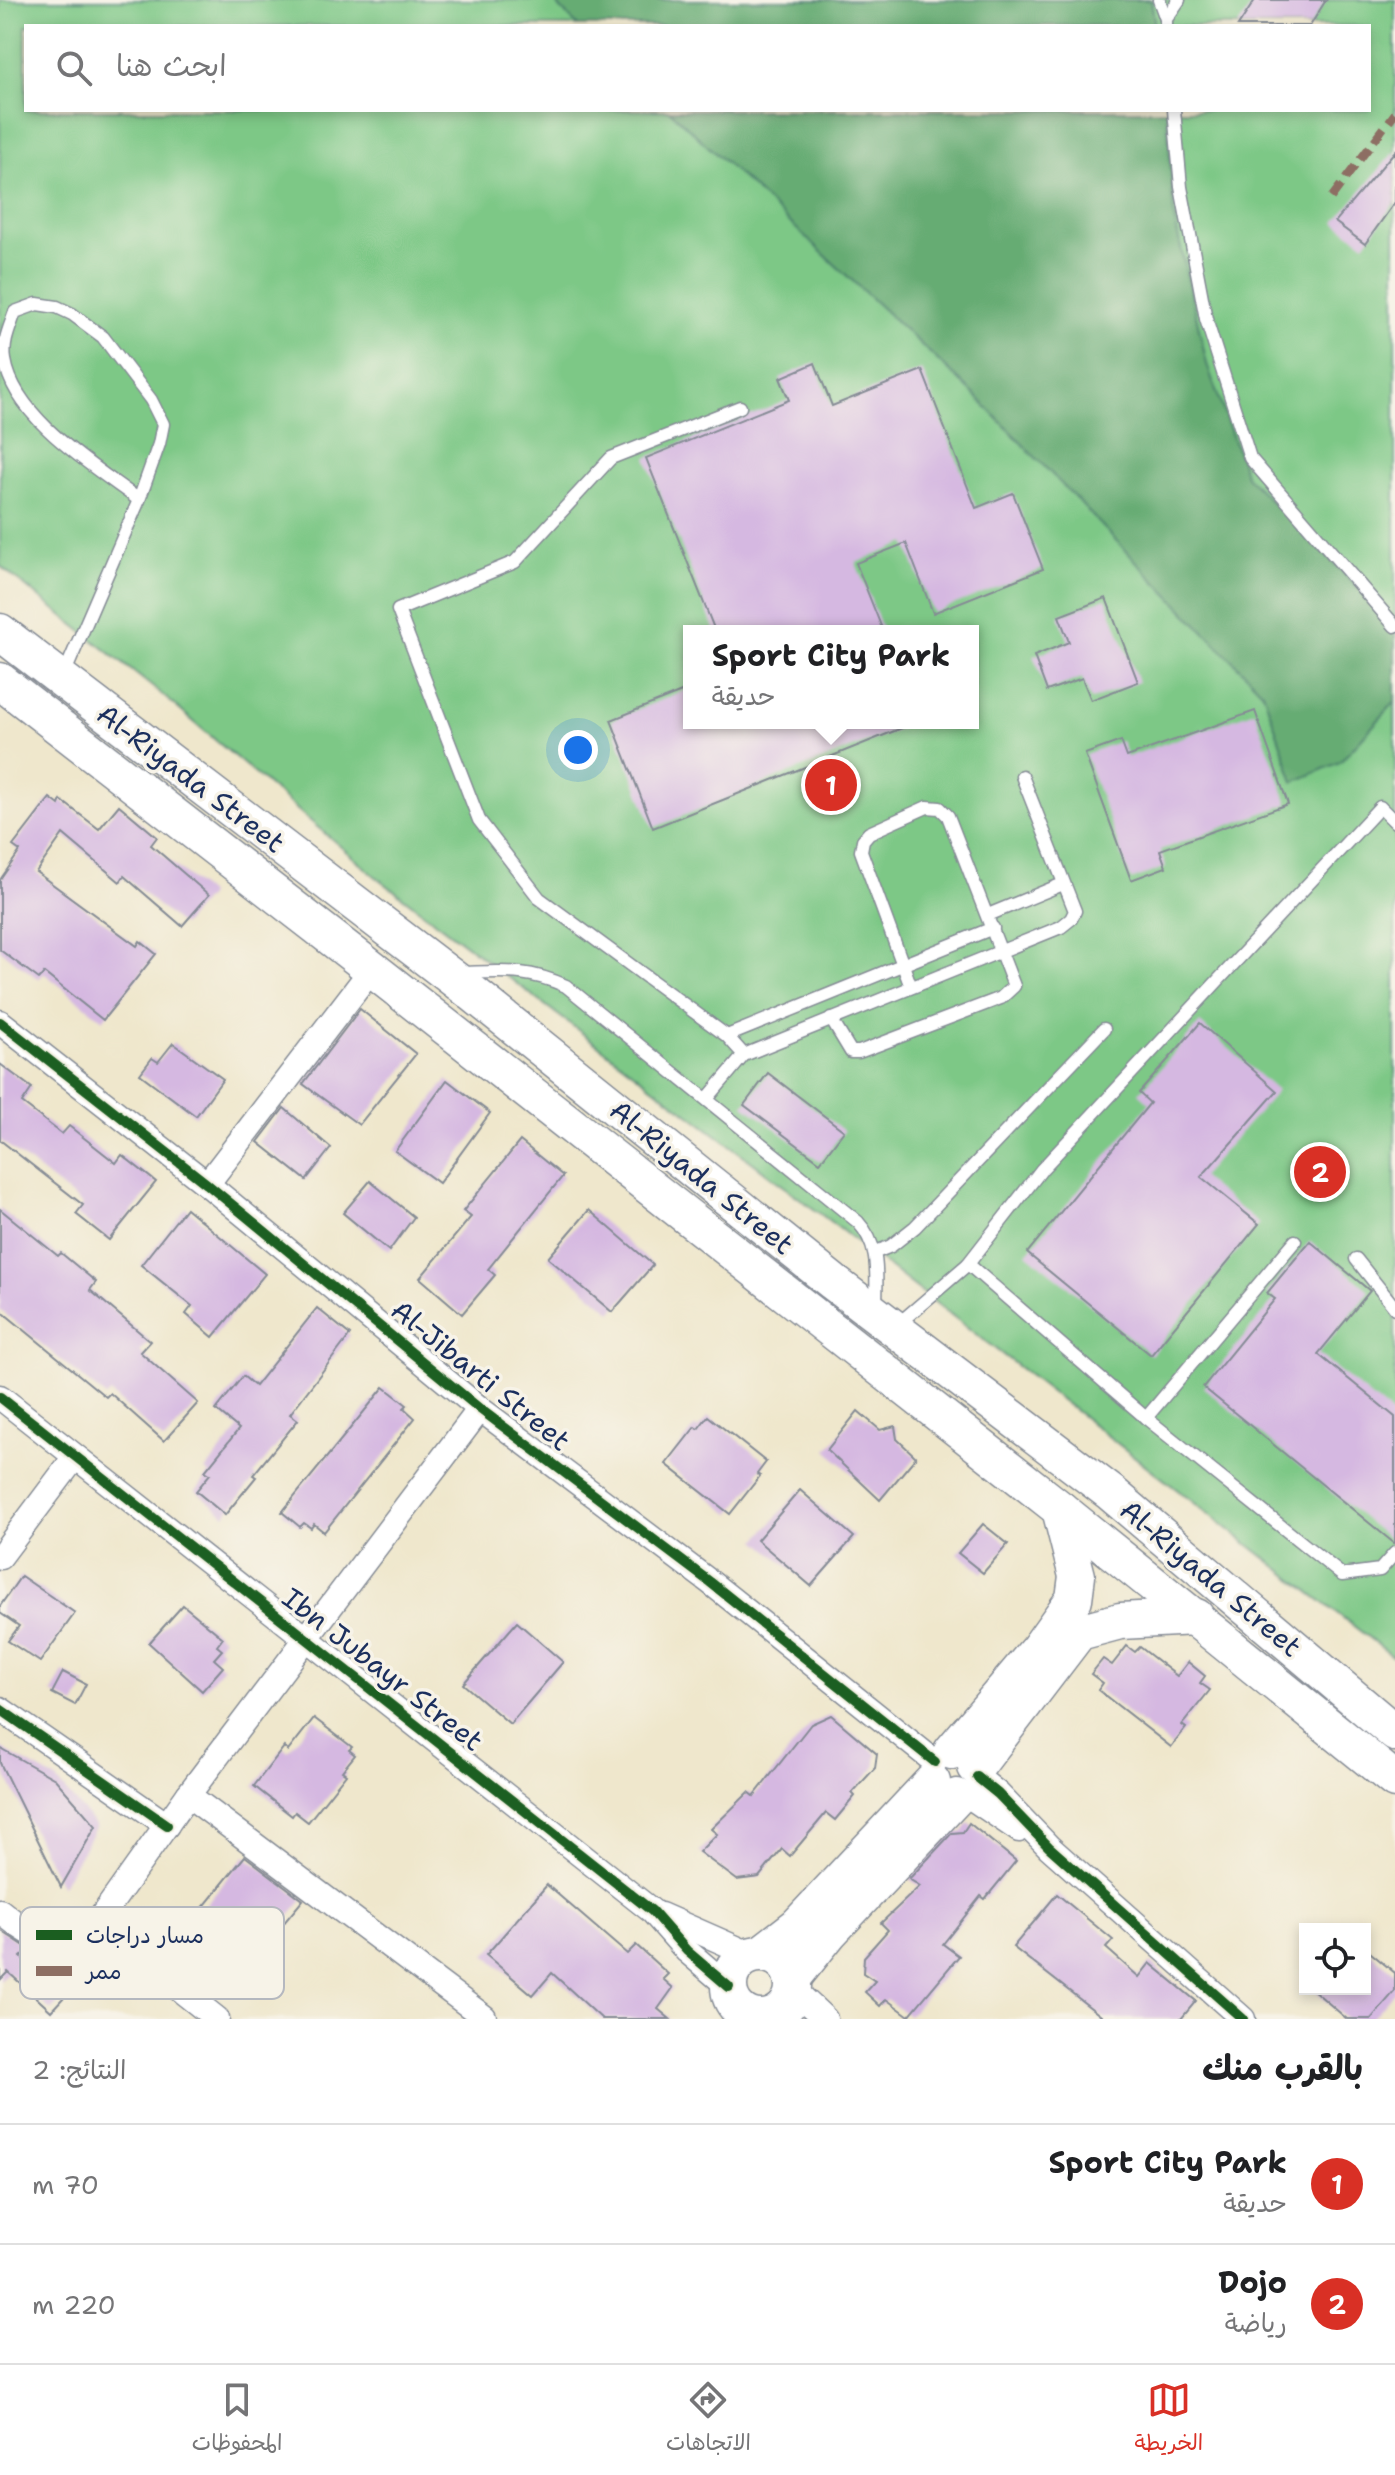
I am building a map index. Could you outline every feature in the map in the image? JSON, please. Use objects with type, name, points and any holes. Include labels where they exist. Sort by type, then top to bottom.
[{"type":"main road","name":"Al-Riyada Street","points":[[0,632],[447,974],[885,1322],[1111,1493],[1395,1733]]},
{"type":"main road","name":"Al-Riyada Street","points":[[0,681],[1060,1509],[1395,1780]]},
{"type":"main road","points":[[867,1359],[885,1322]]},
{"type":"main road","points":[[1060,1509],[1077,1576],[1074,1599],[956,1776],[797,1926],[735,1967],[727,2002],[746,2014],[767,2018],[785,2007],[792,1984],[829,1933],[956,1776],[1079,1632],[1120,1621],[1196,1617]]},
{"type":"main road","points":[[757,1954],[782,1961],[792,1984]]},
{"type":"street","points":[[207,1184],[372,969]]},
{"type":"street","name":"Al-Jibarti Street","points":[[0,1022],[207,1184],[480,1409],[710,1582],[1049,1847],[1243,2019]]},
{"type":"street","name":"Ibn Jubayr Street","points":[[0,1397],[652,1911],[727,2002]]},
{"type":"street","points":[[108,1907],[188,1795],[480,1409]]},
{"type":"street","points":[[0,1557],[75,1457]]},
{"type":"street","points":[[0,1709],[167,1825]]},
{"type":"street","points":[[188,1795],[484,2017]]},
{"type":"street","points":[[0,1911],[20,1927]]},
{"type":"street","name":"Ibn Jubayr Street","points":[[652,1911],[757,1954]]},
{"type":"street","points":[[792,1984],[825,2019]]},
{"type":"street","points":[[192,1999],[217,2019]]},
{"type":"lane","points":[[1159,0],[1166,23]]},
{"type":"lane","points":[[1166,23],[1179,0]]},
{"type":"lane","points":[[1174,112],[1181,187],[1206,319],[1250,458],[1395,626]]},
{"type":"lane","points":[[62,680],[139,500],[163,424],[151,400],[103,337],[57,307],[37,304],[15,312],[6,337],[5,359],[16,393],[69,446],[139,500]]},
{"type":"lane","points":[[740,407],[611,458],[515,562],[398,610],[479,820],[539,898],[727,1036],[744,1055]]},
{"type":"lane","points":[[707,1099],[744,1055],[1061,927],[1071,919],[1075,911],[1022,776]]},
{"type":"lane","points":[[831,1019],[851,1052],[859,1052],[1001,998],[1014,986],[948,816],[940,808],[927,807],[869,833],[863,840],[861,851],[911,987]]},
{"type":"lane","points":[[447,974],[519,972],[541,975],[566,986],[858,1222],[869,1234],[876,1252],[885,1322],[968,1264],[1042,1169],[1380,807],[1395,822]]},
{"type":"lane","points":[[727,1036],[903,964],[1063,884]]},
{"type":"lane","points":[[876,1252],[891,1246],[915,1227],[1104,1029]]},
{"type":"lane","points":[[1146,1418],[1295,1241]]},
{"type":"lane","points":[[1356,1259],[1395,1308]]},
{"type":"lane","points":[[968,1264],[1146,1418],[1342,1575],[1380,1570],[1395,1553]]},
{"type":"green space","points":[[0,0],[1395,0],[1395,1658],[831,1222],[375,876],[160,693],[0,566]]},
{"type":"green space","points":[[557,0],[1151,0],[1155,24],[576,24],[559,7]]},
{"type":"green space","points":[[671,112],[1167,112],[1174,217],[1207,364],[1246,476],[1395,624],[1395,702],[1340,762],[1294,782],[1263,692],[974,394]]},
{"type":"building","points":[[1255,0],[1326,0],[1311,24],[1239,24]]},
{"type":"building","points":[[1395,151],[1395,202],[1365,244],[1335,222]]},
{"type":"building","points":[[815,363],[832,406],[922,370],[976,508],[1013,493],[1043,569],[933,613],[906,543],[856,563],[881,625],[713,625],[646,458],[789,400],[780,378]]},
{"type":"building","points":[[1106,598],[1138,682],[1091,700],[1082,678],[1047,691],[1034,656],[1069,642],[1059,616]]},
{"type":"building","points":[[683,691],[683,729],[900,729],[653,828],[611,720]]},
{"type":"building","points":[[1255,711],[1288,804],[1160,850],[1166,867],[1131,880],[1085,754],[1121,741],[1127,757]]},
{"type":"building","points":[[50,798],[59,805],[61,800],[99,829],[119,805],[157,837],[151,845],[209,895],[182,926],[124,876],[120,882],[63,834],[36,872],[137,946],[140,941],[156,954],[103,1020],[44,973],[39,979],[0,950],[0,880],[20,851],[13,846]]},
{"type":"building","points":[[360,1009],[416,1054],[359,1125],[303,1084]]},
{"type":"building","points":[[1200,1023],[1277,1091],[1201,1177],[1259,1224],[1151,1355],[1027,1253],[1150,1103],[1139,1093]]},
{"type":"building","points":[[173,1043],[223,1079],[196,1116],[140,1074],[152,1058],[158,1062]]},
{"type":"building","points":[[0,1064],[32,1088],[22,1103],[62,1134],[69,1126],[116,1163],[122,1155],[156,1182],[109,1240],[76,1214],[83,1205],[0,1140]]},
{"type":"building","points":[[768,1073],[844,1131],[820,1162],[744,1105]]},
{"type":"building","points":[[447,1080],[490,1113],[439,1183],[395,1151]]},
{"type":"building","points":[[284,1108],[331,1148],[306,1180],[258,1142]]},
{"type":"building","points":[[520,1141],[563,1176],[488,1269],[495,1275],[462,1314],[420,1278],[471,1217],[463,1211]]},
{"type":"building","points":[[370,1181],[414,1217],[389,1251],[343,1213]]},
{"type":"building","points":[[186,1208],[265,1274],[213,1337],[186,1314],[192,1306],[141,1265]]},
{"type":"building","points":[[0,1209],[96,1282],[90,1290],[150,1341],[140,1352],[198,1403],[164,1441],[110,1393],[106,1397],[0,1310]]},
{"type":"building","points":[[589,1210],[653,1265],[612,1312],[548,1258]]},
{"type":"building","points":[[1310,1241],[1370,1291],[1318,1354],[1395,1417],[1395,1544],[1203,1387],[1275,1299],[1267,1293]]},
{"type":"building","points":[[317,1308],[350,1335],[290,1414],[298,1420],[225,1515],[196,1491],[210,1474],[205,1471],[239,1429],[216,1410],[243,1376],[255,1386]]},
{"type":"building","points":[[384,1387],[407,1405],[404,1408],[415,1418],[324,1532],[314,1524],[311,1528],[304,1523],[300,1527],[282,1512]]},
{"type":"building","points":[[858,1411],[880,1430],[895,1426],[897,1439],[916,1457],[880,1500],[827,1450]]},
{"type":"building","points":[[708,1416],[766,1462],[757,1474],[760,1476],[730,1514],[666,1464],[695,1427],[698,1429]]},
{"type":"building","points":[[800,1490],[854,1537],[811,1586],[757,1540]]},
{"type":"building","points":[[983,1524],[1008,1544],[983,1573],[958,1553]]},
{"type":"building","points":[[21,1576],[75,1613],[40,1662],[8,1641],[19,1626],[0,1613],[0,1606]]},
{"type":"building","points":[[183,1605],[223,1638],[217,1646],[222,1650],[214,1659],[223,1667],[202,1691],[149,1643]]},
{"type":"building","points":[[517,1622],[563,1662],[510,1724],[463,1684]]},
{"type":"building","points":[[1127,1646],[1135,1652],[1140,1647],[1177,1676],[1188,1662],[1205,1676],[1200,1683],[1210,1690],[1182,1725],[1186,1728],[1171,1747],[1098,1690],[1103,1683],[1091,1674],[1103,1659],[1112,1665]]},
{"type":"building","points":[[63,1672],[86,1684],[75,1705],[52,1693]]},
{"type":"building","points":[[831,1715],[877,1754],[875,1768],[852,1793],[855,1796],[835,1820],[826,1813],[790,1856],[782,1849],[759,1877],[737,1880],[699,1852],[717,1834],[711,1829],[749,1792],[754,1796],[811,1724]]},
{"type":"building","points":[[314,1718],[352,1747],[349,1750],[355,1755],[342,1771],[346,1774],[308,1822],[295,1812],[292,1816],[254,1786],[284,1747],[288,1751]]},
{"type":"building","points":[[0,1748],[55,1779],[96,1826],[61,1887],[0,1763]]},
{"type":"building","points":[[969,1823],[1016,1861],[985,1899],[981,1896],[943,1944],[959,1956],[909,2016],[886,1999],[880,2006],[865,1992],[875,1981],[863,1973],[864,1957],[888,1930],[881,1923],[920,1886],[909,1879],[952,1833],[963,1832]]},
{"type":"building","points":[[245,1856],[303,1900],[284,1923],[284,1907],[203,1907]]},
{"type":"building","points":[[547,1885],[627,1954],[636,1945],[668,1974],[663,1979],[673,1988],[658,2009],[670,2019],[602,2019],[552,1973],[533,1995],[486,1955]]},
{"type":"building","points":[[1057,1894],[1113,1940],[1106,1948],[1139,1977],[1150,1963],[1196,2001],[1181,2019],[1105,2019],[1013,1947]]},
{"type":"building","points":[[0,1930],[20,1943],[20,1983],[8,1972],[0,1980]]},
{"type":"building","points":[[1371,1953],[1395,1973],[1395,1991],[1371,2019],[1347,2019],[1319,1995],[1371,1995]]},
{"type":"building","points":[[38,1999],[62,1999],[51,2011]]},
{"type":"marked path","points":[[1331,198],[1395,113]]},
{"type":"cycle path","points":[[0,1022],[207,1184],[480,1409],[710,1582],[935,1762]]},
{"type":"cycle path","points":[[0,1397],[652,1911],[687,1951],[729,1987]]},
{"type":"cycle path","points":[[0,1709],[167,1825]]},
{"type":"cycle path","points":[[977,1777],[998,1794],[1049,1847],[1243,2019]]},
{"type":"place","name":"Sport City Park","points":[[831,785]]},
{"type":"place","name":"Dojo","points":[[1320,1172]]}]
